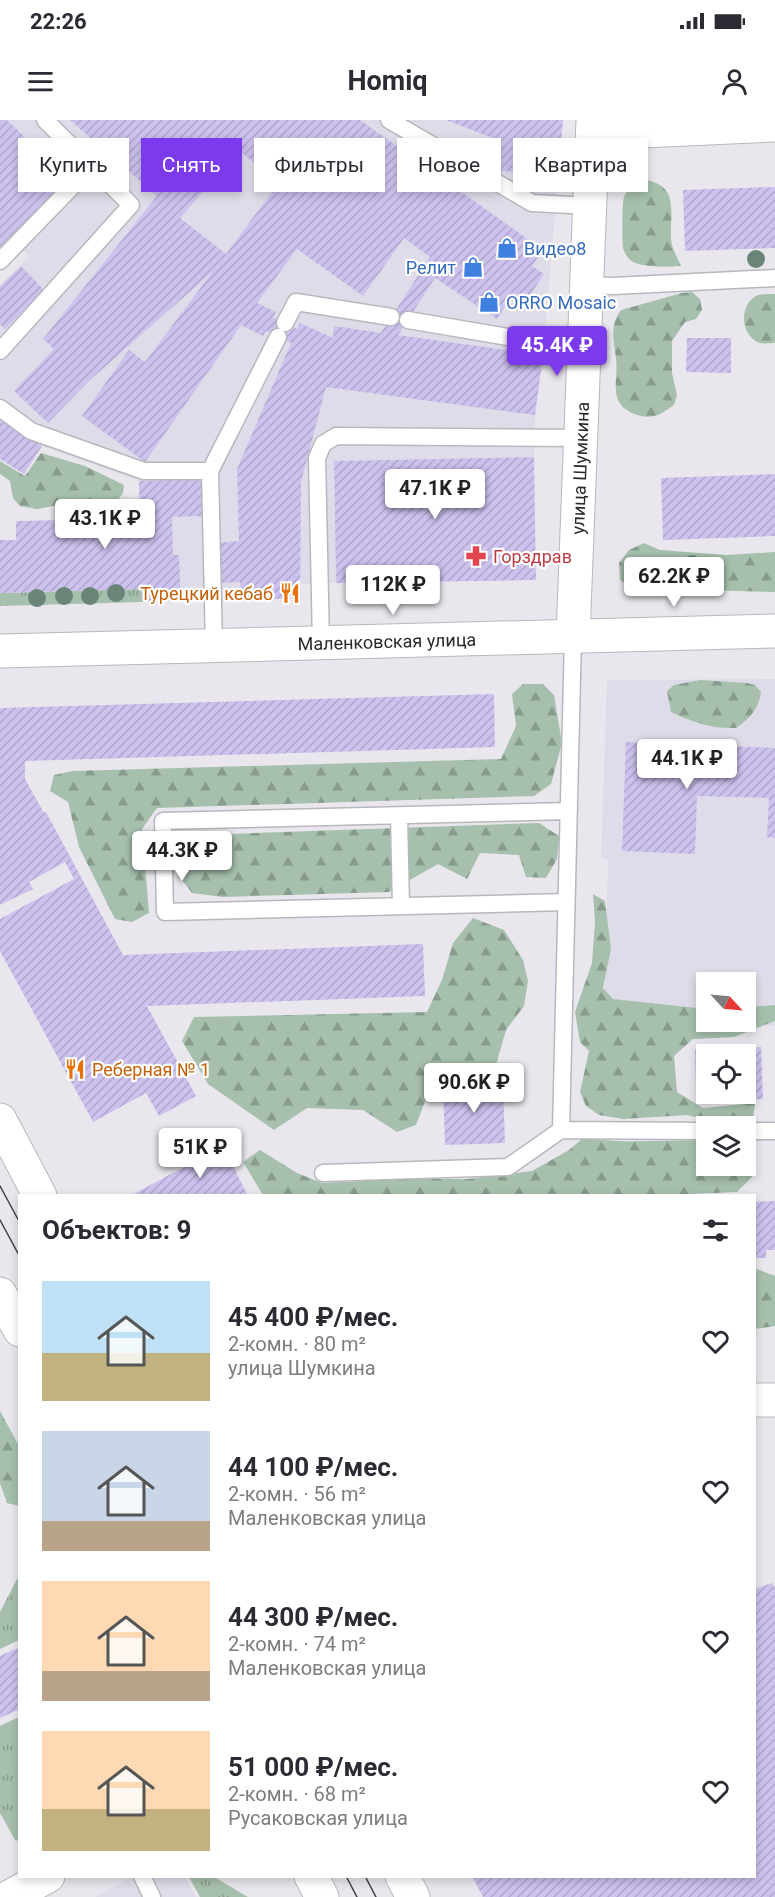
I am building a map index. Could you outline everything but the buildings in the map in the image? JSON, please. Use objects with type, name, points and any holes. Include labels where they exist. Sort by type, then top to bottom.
[{"type":"street","points":[[593,126],[621,132],[702,124],[775,124]]},
{"type":"street","name":"улица Шумкина","points":[[573,636],[593,126]]},
{"type":"street","name":"Маленковская улица","points":[[0,651],[775,631]]},
{"type":"street","points":[[0,1120],[39,1194]]},
{"type":"street","points":[[0,1294],[18,1326]]},
{"type":"street","points":[[756,1400],[775,1400]]},
{"type":"street","points":[[9,1897],[44,1878]]},
{"type":"street","points":[[312,1878],[322,1897]]},
{"type":"street","points":[[403,1878],[413,1897]]},
{"type":"lane","points":[[45,120],[63,138]]},
{"type":"lane","points":[[389,120],[532,202],[590,206]]},
{"type":"lane","points":[[0,261],[67,192]]},
{"type":"lane","points":[[0,351],[131,205],[118,192]]},
{"type":"lane","points":[[587,285],[613,286],[775,278]]},
{"type":"lane","points":[[214,646],[210,471],[296,302],[554,345],[584,346]]},
{"type":"lane","points":[[0,408],[31,431],[144,471],[210,471]]},
{"type":"lane","points":[[321,643],[317,458],[323,444],[336,436],[580,438]]},
{"type":"lane","points":[[561,1130],[573,636]]},
{"type":"lane","points":[[566,902],[165,912],[163,821],[569,811]]},
{"type":"lane","points":[[399,816],[401,906]]},
{"type":"lane","points":[[323,1173],[508,1167],[561,1130],[696,1131]]},
{"type":"lane","points":[[756,1131],[775,1131]]},
{"type":"lane","points":[[142,1878],[152,1897]]},
{"type":"shaded area","points":[[0,120],[563,120],[561,138],[513,138],[513,192],[557,192],[543,355],[535,415],[534,457],[334,461],[336,583],[301,584],[301,598],[181,601],[179,556],[173,555],[172,517],[201,479],[139,481],[42,446],[0,420],[0,286],[29,256],[10,237]]},
{"type":"shaded area","points":[[775,679],[775,1026],[756,1026],[756,972],[696,972],[696,1026],[604,1025],[608,860],[601,857],[607,680]]},
{"type":"shaded area","points":[[129,1878],[186,1878],[196,1897],[95,1897]]},
{"type":"green space","points":[[648,181],[664,188],[671,202],[671,241],[681,266],[654,266],[630,260],[624,251],[622,230],[627,192],[648,192]]},
{"type":"green space","points":[[692,292],[700,299],[702,310],[696,319],[685,322],[672,341],[672,373],[677,395],[674,405],[649,417],[628,411],[620,404],[616,390],[613,334],[617,316],[621,310]]},
{"type":"green space","points":[[775,294],[775,343],[760,343],[749,335],[746,328],[744,314],[746,307],[756,296]]},
{"type":"green space","points":[[41,453],[85,466],[124,485],[123,493],[112,508],[76,502],[37,509],[20,506],[13,498],[10,481],[0,474],[0,461],[25,476]]},
{"type":"green space","points":[[644,543],[660,550],[726,555],[775,552],[775,592],[701,590],[650,593],[634,590],[620,580],[619,563],[629,550]]},
{"type":"green space","points":[[142,589],[143,602],[0,606],[0,593]]},
{"type":"green space","points":[[700,680],[755,685],[761,692],[758,704],[749,717],[736,728],[702,724],[671,712],[667,691],[674,685]]},
{"type":"green space","points":[[523,684],[543,684],[554,695],[562,743],[551,784],[534,796],[157,808],[142,829],[149,913],[132,922],[115,919],[79,847],[68,802],[50,791],[54,775],[73,771],[501,759],[516,726],[512,694]]},
{"type":"green space","points":[[539,823],[559,836],[557,859],[546,878],[526,877],[519,855],[480,853],[467,879],[438,864],[389,892],[223,897],[192,893],[182,880],[181,843],[201,835]]},
{"type":"green space","points":[[593,894],[605,901],[611,949],[603,988],[613,999],[696,1008],[696,1032],[747,1032],[734,1037],[693,1039],[674,1056],[677,1092],[703,1108],[755,1104],[753,1116],[696,1117],[687,1115],[623,1119],[599,1115],[586,1106],[580,1092],[589,1051],[580,1042],[575,1012],[592,963],[595,922]]},
{"type":"green space","points":[[473,918],[504,930],[523,960],[528,981],[524,1006],[506,1030],[496,1065],[434,1078],[416,1125],[397,1132],[363,1110],[307,1108],[274,1130],[208,1084],[182,1041],[194,1017],[427,1012],[442,980],[453,943]]},
{"type":"green space","points":[[775,1005],[775,1021],[756,1028],[756,1006]]},
{"type":"green space","points":[[583,1138],[629,1141],[696,1140],[696,1176],[752,1176],[737,1192],[692,1194],[262,1194],[243,1162],[260,1150],[297,1173],[322,1183],[468,1179],[532,1171],[569,1150]]},
{"type":"green space","points":[[756,1269],[775,1276],[775,1326],[756,1329]]},
{"type":"green space","points":[[0,1411],[18,1444],[18,1506],[7,1503],[0,1483]]},
{"type":"green space","points":[[18,1579],[18,1640],[0,1649],[0,1612]]},
{"type":"green space","points":[[18,1717],[18,1841],[15,1840],[0,1813],[0,1726]]},
{"type":"green space","points":[[190,1878],[216,1878],[248,1897],[200,1897]]},
{"type":"tram line","points":[[0,1186],[18,1219]]},
{"type":"tram line","points":[[0,1220],[18,1253]]},
{"type":"tram line","points":[[347,1878],[357,1897]]},
{"type":"tram line","points":[[366,1878],[376,1897]]},
{"type":"place","name":"Видео8","points":[[507,248]]},
{"type":"place","name":"Релит","points":[[473,267]]},
{"type":"place","name":"ORRO Mosaic","points":[[489,302]]},
{"type":"place","name":"Горздрав","points":[[476,556]]},
{"type":"place","name":"Турецкий кебаб","points":[[290,593]]},
{"type":"place","name":"Реберная № 1","points":[[75,1069]]}]
